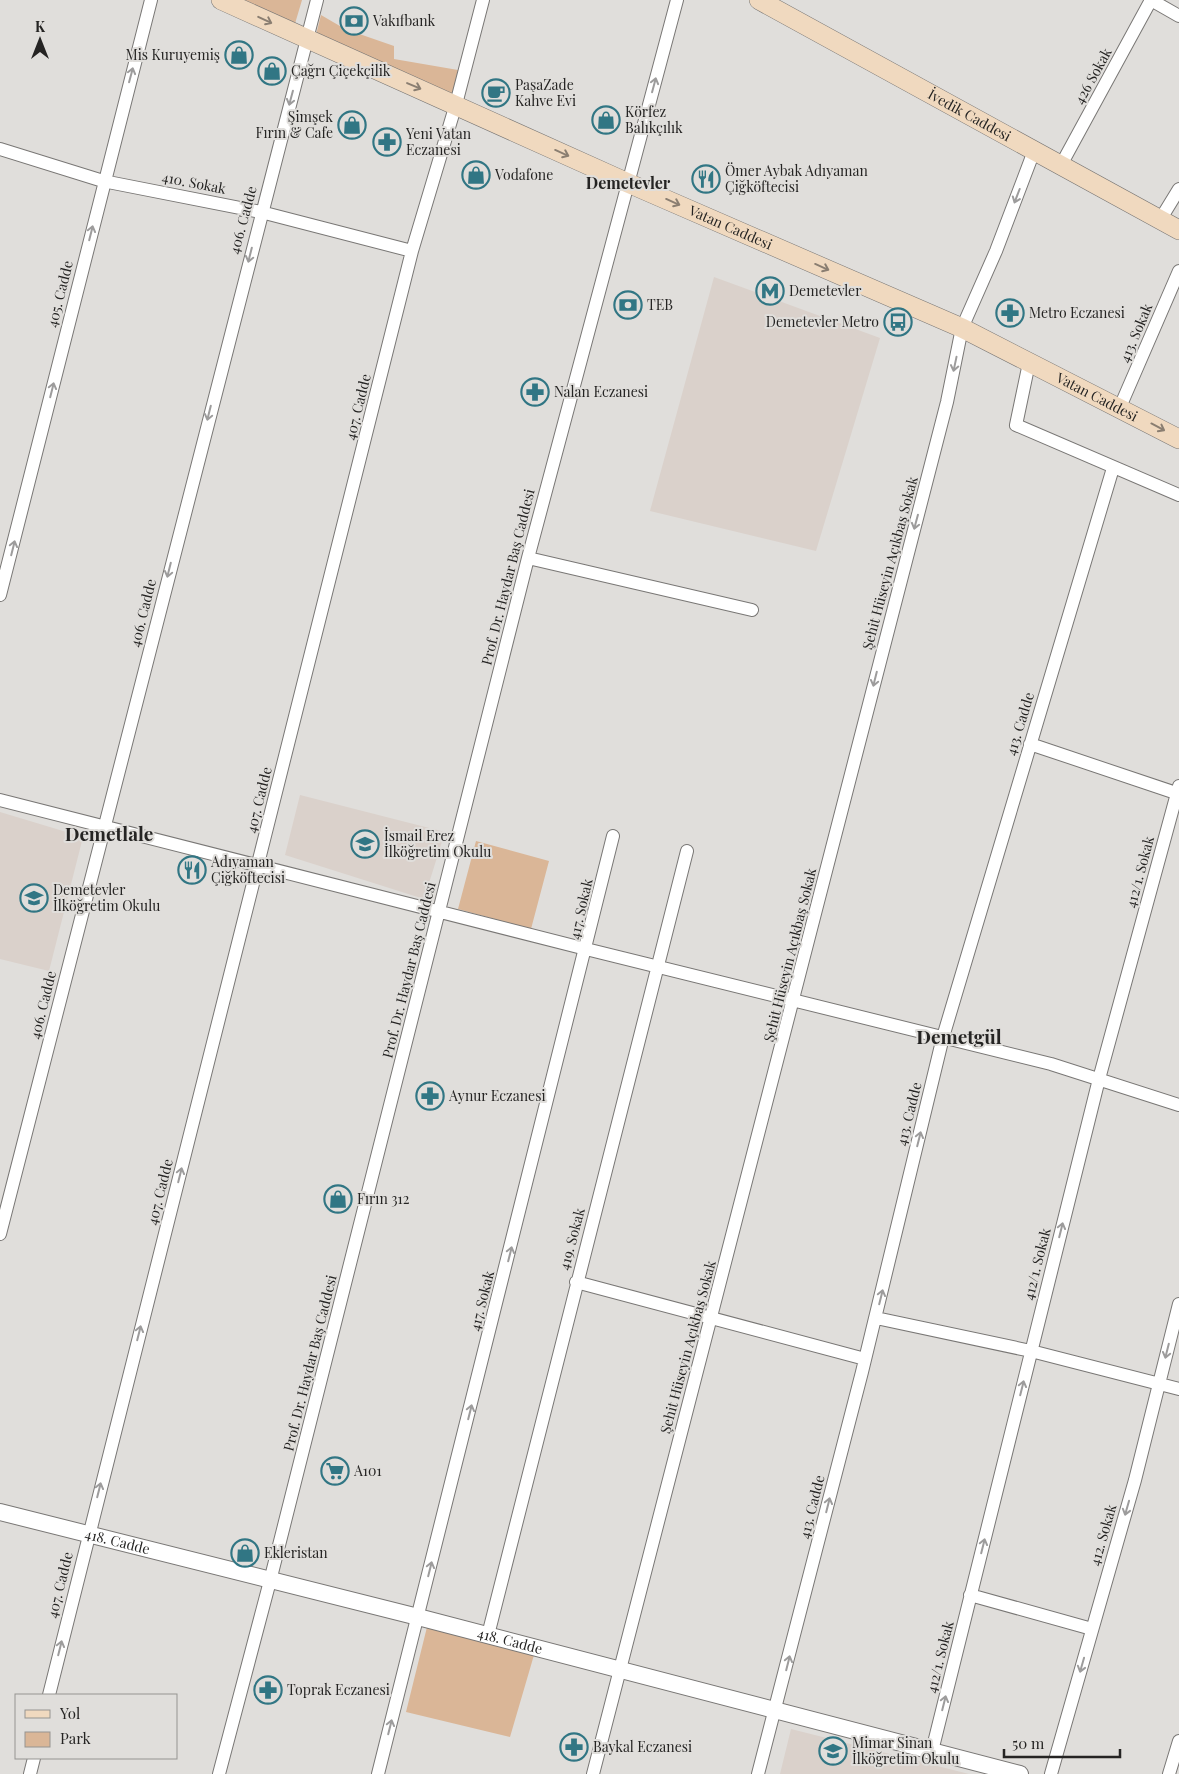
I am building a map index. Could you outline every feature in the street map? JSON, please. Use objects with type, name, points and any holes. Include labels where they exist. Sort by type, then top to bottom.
[{"type":"main road","name":"Vatan Caddesi","points":[[221,0],[307,40],[456,104],[628,183],[962,328],[1120,407],[1179,439]]},
{"type":"main road","name":"İvedik Caddesi","points":[[759,0],[1179,230]]},
{"type":"street","name":"405. Cadde","points":[[0,595],[103,181],[151,0]]},
{"type":"street","name":"406. Cadde","points":[[0,1234],[260,212],[317,0]]},
{"type":"street","name":"407. Cadde","points":[[49,1694],[412,251],[456,104],[483,0]]},
{"type":"street","name":"Prof. Dr. Haydar Baş Caddesi","points":[[219,1774],[270,1581],[528,558],[677,0]]},
{"type":"street","points":[[1151,0],[1179,16]]},
{"type":"street","name":"426 Sokak","points":[[1061,165],[1151,0]]},
{"type":"street","name":"410. Sokak","points":[[0,149],[103,181],[260,212],[412,251]]},
{"type":"street","name":"Şehit Hüseyin Açıkbaş Sokak","points":[[594,1774],[619,1669],[794,1000],[947,402],[962,328],[996,251],[1034,151]]},
{"type":"street","points":[[1160,220],[1179,189]]},
{"type":"street","name":"413. Sokak","points":[[1120,407],[1179,271]]},
{"type":"street","points":[[1029,363],[1016,425],[1179,495]]},
{"type":"street","name":"413. Cadde","points":[[758,1774],[876,1318],[944,1037],[1113,468]]},
{"type":"street","points":[[528,558],[752,610]]},
{"type":"street","points":[[1030,744],[1178,791]]},
{"type":"street","name":"412/1. Sokak","points":[[932,1751],[1099,1079],[1178,791]]},
{"type":"street","points":[[0,800],[586,949],[1051,1064],[1179,1106]]},
{"type":"street","name":"417. Sokak","points":[[378,1774],[613,836]]},
{"type":"street","name":"419. Sokak","points":[[488,1635],[576,1282],[687,851]]},
{"type":"street","points":[[576,1282],[865,1359]]},
{"type":"street","name":"412. Sokak","points":[[1051,1774],[1135,1480],[1179,1304]]},
{"type":"street","points":[[876,1318],[1031,1351],[1179,1389]]},
{"type":"street","name":"418. Cadde","points":[[0,1512],[418,1617],[1020,1774]]},
{"type":"street","points":[[970,1595],[1092,1630]]},
{"type":"street","points":[[1169,1774],[1179,1741]]},
{"type":"street","points":[[30,1774],[34,1759]]},
{"type":"shaded area","points":[[714,277],[880,338],[816,551],[650,511]]},
{"type":"shaded area","name":"İsmail Erez İlköğretim Okulu","points":[[300,795],[445,832],[424,899],[285,855]]},
{"type":"shaded area","name":"Demetevler İlköğretim Okulu","points":[[0,812],[83,837],[49,971],[0,959]]},
{"type":"shaded area","name":"Mimar Sinan İlköğretim Okulu","points":[[791,1729],[969,1774],[780,1774]]},
{"type":"green space","points":[[235,0],[302,0],[294,27]]},
{"type":"green space","points":[[321,15],[345,29],[394,46],[394,59],[458,70],[452,95],[315,39]]},
{"type":"green space","points":[[476,841],[549,861],[531,929],[458,909]]},
{"type":"green space","points":[[427,1627],[534,1655],[510,1737],[406,1712]]},
{"type":"place","name":"Vakıfbank","points":[[354,21]]},
{"type":"place","name":"Mis Kuruyemiş","points":[[239,55]]},
{"type":"place","name":"Çağrı Çiçekçilik","points":[[272,71]]},
{"type":"place","name":"PaşaZade Kahve Evi","points":[[496,93]]},
{"type":"place","name":"Körfez Balıkçılık","points":[[606,120]]},
{"type":"place","name":"Şimşek Fırın & Cafe","points":[[352,125]]},
{"type":"place","name":"Yeni Vatan Eczanesi","points":[[387,142]]},
{"type":"place","name":"Vodafone","points":[[476,175]]},
{"type":"place","name":"Ömer Aybak Adıyaman Çiğköftecisi","points":[[706,179]]},
{"type":"place","name":"Demetevler","points":[[770,291]]},
{"type":"place","name":"TEB","points":[[628,305]]},
{"type":"place","name":"Metro Eczanesi","points":[[1010,313]]},
{"type":"place","name":"Demetevler Metro","points":[[898,322]]},
{"type":"place","name":"Nalan Eczanesi","points":[[535,392]]},
{"type":"place","name":"İsmail Erez İlköğretim Okulu","points":[[365,844]]},
{"type":"place","name":"Adıyaman Çiğköftecisi","points":[[192,870]]},
{"type":"place","name":"Demetevler İlköğretim Okulu","points":[[34,898]]},
{"type":"place","name":"Aynur Eczanesi","points":[[430,1096]]},
{"type":"place","name":"Fırın 312","points":[[338,1199]]},
{"type":"place","name":"A101","points":[[335,1471]]},
{"type":"place","name":"Ekleristan","points":[[245,1553]]},
{"type":"place","name":"Toprak Eczanesi","points":[[268,1690]]},
{"type":"place","name":"Baykal Eczanesi","points":[[574,1747]]},
{"type":"place","name":"Mimar Sinan İlköğretim Okulu","points":[[833,1751]]},
{"type":"district","name":"Demetevler","points":[[628,183]]},
{"type":"district","name":"Demetlale","points":[[109,834]]},
{"type":"district","name":"Demetgül","points":[[959,1037]]}]
